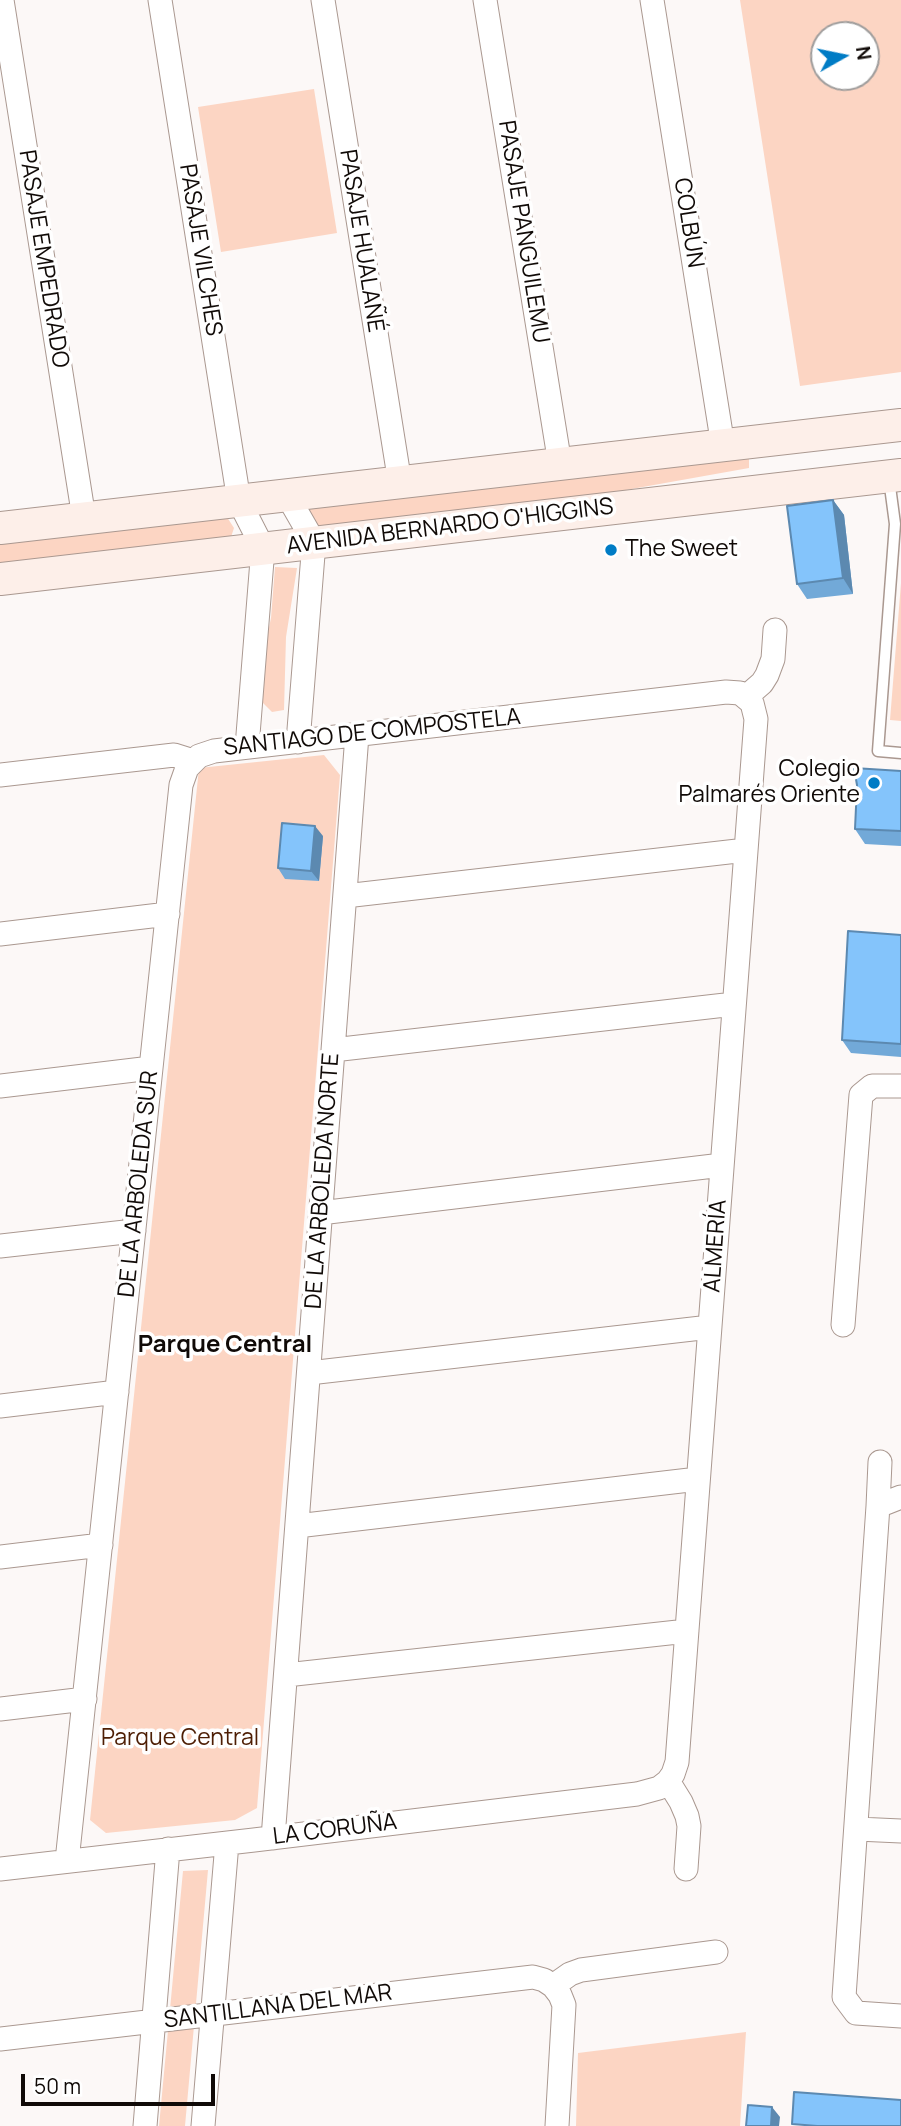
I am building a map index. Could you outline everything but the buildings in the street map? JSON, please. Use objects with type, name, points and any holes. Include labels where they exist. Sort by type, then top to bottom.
[{"type":"main road","points":[[0,528],[901,425]]},
{"type":"main road","points":[[722,495],[743,484],[751,475],[757,463],[761,441]]},
{"type":"main road","name":"AVENIDA BERNARDO O'HIGGINS","points":[[0,579],[895,476]]},
{"type":"street","name":"PASAJE EMPEDRADO","points":[[2,0],[84,518]]},
{"type":"street","name":"PASAJE VILCHES","points":[[160,0],[239,501]]},
{"type":"street","name":"PASAJE HUALAÑÉ","points":[[323,0],[400,482]]},
{"type":"street","name":"PASAJE PANGUILEMU","points":[[485,0],[560,464]]},
{"type":"street","name":"COLBÚN","points":[[652,0],[723,446]]},
{"type":"street","points":[[287,495],[314,542],[298,742]]},
{"type":"street","points":[[239,501],[263,548],[247,747]]},
{"type":"street","points":[[746,697],[768,676],[773,659],[775,629]]},
{"type":"street","name":"SANTIAGO DE COMPOSTELA","points":[[0,775],[174,755],[193,761],[206,752],[726,692],[740,693],[746,697]]},
{"type":"street","name":"ALMERÍA","points":[[668,1781],[677,1762],[756,719],[755,709],[746,697]]},
{"type":"street","name":"DE LA ARBOLEDA NORTE","points":[[273,1838],[357,735]]},
{"type":"street","points":[[326,739],[354,777]]},
{"type":"street","name":"DE LA ARBOLEDA SUR","points":[[67,1861],[181,785],[187,768],[193,761]]},
{"type":"street","points":[[345,896],[746,850]]},
{"type":"street","points":[[0,934],[168,914]]},
{"type":"street","points":[[333,1050],[734,1004]]},
{"type":"street","points":[[0,1086],[151,1068]]},
{"type":"street","points":[[843,1325],[861,1095],[872,1086],[901,1086]]},
{"type":"street","points":[[320,1213],[722,1165]]},
{"type":"street","points":[[0,1246],[134,1231]]},
{"type":"street","points":[[309,1373],[710,1327]]},
{"type":"street","points":[[0,1406],[117,1392]]},
{"type":"street","points":[[880,1462],[844,1997],[856,2013],[901,2016]]},
{"type":"street","points":[[297,1526],[698,1479]]},
{"type":"street","points":[[878,1506],[901,1497]]},
{"type":"street","points":[[0,1557],[101,1545]]},
{"type":"street","points":[[286,1675],[687,1632]]},
{"type":"street","points":[[0,1709],[85,1699]]},
{"type":"street","points":[[668,1781],[687,1816],[687,1869]]},
{"type":"street","name":"LA CORUÑA","points":[[0,1869],[637,1794],[651,1791],[668,1781]]},
{"type":"street","points":[[857,1829],[901,1831]]},
{"type":"street","points":[[203,2126],[227,1843]]},
{"type":"street","points":[[145,2126],[168,1849]]},
{"type":"street","points":[[557,2126],[565,2017],[564,2005],[553,1986],[581,1970],[716,1952]]},
{"type":"street","name":"SANTILLANA DEL MAR","points":[[0,2039],[533,1978],[544,1980],[553,1986]]},
{"type":"lane","points":[[895,476],[898,524],[878,751],[901,753]]},
{"type":"green space","points":[[740,0],[901,0],[901,372],[800,386]]},
{"type":"green space","points":[[314,89],[337,233],[221,252],[198,107]]},
{"type":"green space","points":[[749,455],[749,468],[598,495],[321,527],[310,524],[305,516],[310,500]]},
{"type":"green space","points":[[225,514],[234,528],[230,540],[0,569],[0,544]]},
{"type":"green space","points":[[275,567],[297,568],[286,637],[284,710],[272,712],[255,695],[271,618]]},
{"type":"green space","points":[[901,583],[901,721],[890,720]]},
{"type":"green space","name":"Parque Central","points":[[324,755],[340,775],[257,1808],[235,1820],[106,1833],[90,1820],[199,768]]},
{"type":"green space","points":[[208,1870],[185,2126],[159,2126],[183,1871]]},
{"type":"green space","points":[[746,2032],[740,2126],[576,2126],[578,2053]]},
{"type":"place","name":"The Sweet","points":[[611,550]]},
{"type":"place","name":"Colegio Palmarés Oriente","points":[[874,783]]},
{"type":"district","name":"Parque Central","points":[[225,1345]]}]
